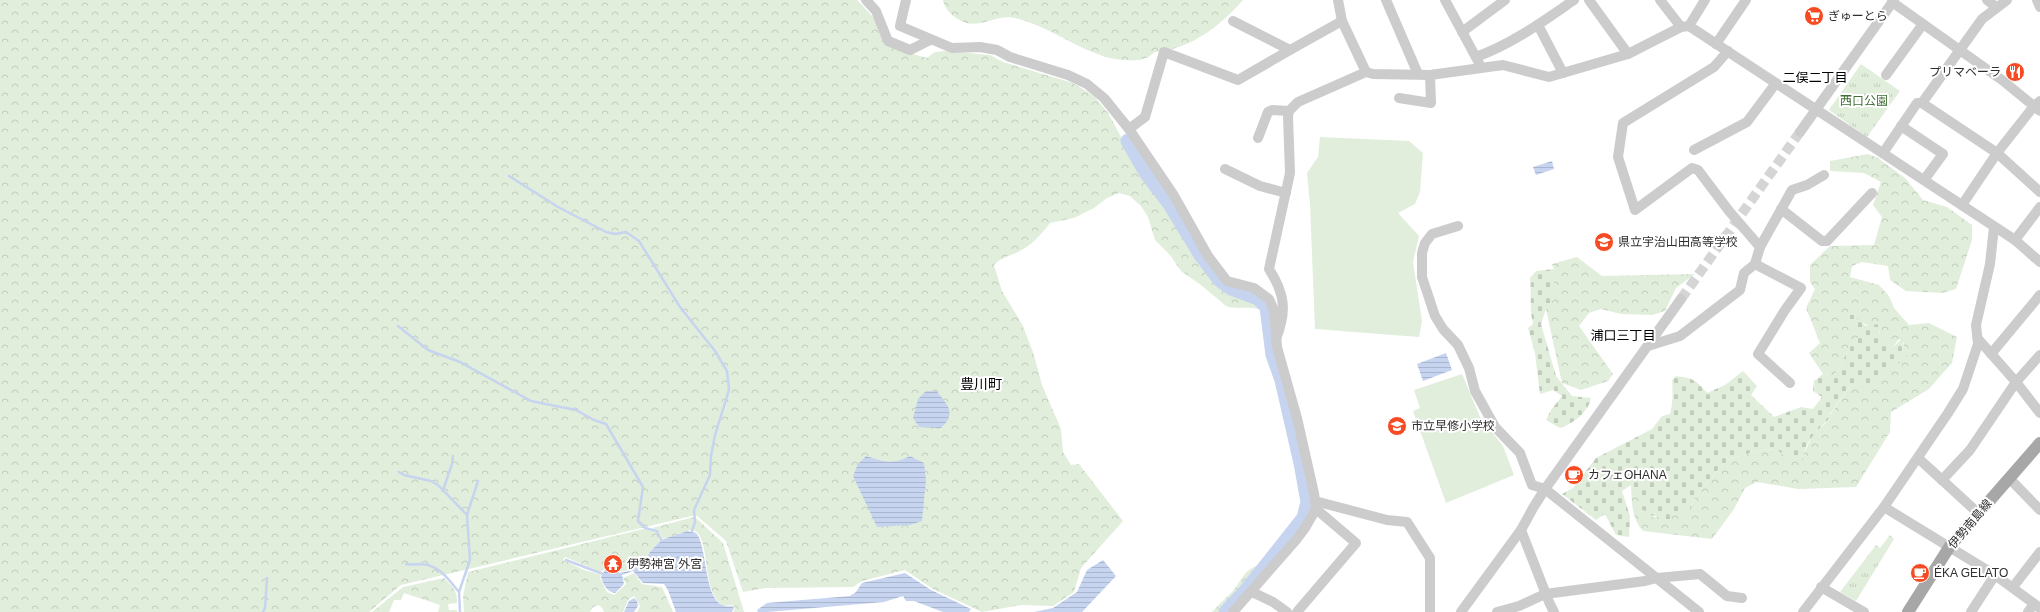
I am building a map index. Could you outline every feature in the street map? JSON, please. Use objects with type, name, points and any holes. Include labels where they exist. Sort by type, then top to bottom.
[{"type":"main road","name":"伊勢南島線","points":[[1908,612],[1950,546],[1978,512],[2040,443]]},
{"type":"street","points":[[866,0],[876,11],[888,41],[910,50],[930,40]]},
{"type":"street","points":[[906,0],[900,26],[930,40],[952,48],[980,47],[997,50],[1010,57],[1068,75],[1087,84],[1104,98],[1129,129],[1163,178],[1194,228],[1208,256],[1227,281],[1254,288],[1269,299],[1274,310],[1276,339],[1297,418],[1315,505],[1305,528],[1252,592],[1233,612]]},
{"type":"street","points":[[1338,0],[1342,22],[1366,72]]},
{"type":"street","points":[[1386,0],[1418,74]]},
{"type":"street","points":[[1445,0],[1481,67]]},
{"type":"street","points":[[1462,32],[1505,0]]},
{"type":"street","points":[[1476,57],[1499,49],[1538,25],[1574,0]]},
{"type":"street","points":[[1589,0],[1628,54]]},
{"type":"street","points":[[1660,0],[1685,26],[1728,51],[2015,240],[2040,262]]},
{"type":"street","points":[[1258,138],[1268,112],[1272,110],[1289,111],[1302,100],[1366,72],[1373,74],[1430,75],[1492,65],[1510,66],[1549,77],[1628,54],[1685,26],[1705,0]]},
{"type":"street","points":[[1716,44],[1746,0]]},
{"type":"street","points":[[1987,0],[1996,7]]},
{"type":"street","points":[[1922,103],[1982,19],[2007,0]]},
{"type":"street","points":[[2037,0],[2040,7]]},
{"type":"street","points":[[1800,132],[1893,1],[1960,51],[2038,106],[1996,153],[1962,205]]},
{"type":"street","points":[[1233,21],[1290,50]]},
{"type":"street","points":[[1129,129],[1145,117],[1164,52],[1238,80],[1342,22]]},
{"type":"street","points":[[1886,75],[1923,24]]},
{"type":"street","points":[[1538,25],[1563,73]]},
{"type":"street","points":[[1728,51],[1714,67],[1623,123],[1618,157],[1636,210],[1692,168],[1698,170],[1728,211],[1760,247]]},
{"type":"street","points":[[1399,98],[1431,103],[1430,75]]},
{"type":"street","points":[[1694,150],[1747,122],[1776,83]]},
{"type":"street","points":[[1883,153],[1917,102],[1922,103],[1996,153],[2040,192]]},
{"type":"street","points":[[1276,339],[1281,327],[1283,300],[1279,286],[1269,269],[1290,173],[1289,111]]},
{"type":"street","points":[[1901,126],[1943,154],[1924,180]]},
{"type":"street","points":[[1225,169],[1260,186],[1286,193]]},
{"type":"street","points":[[1648,346],[1680,336],[1740,290],[1744,273],[1755,264],[1760,247],[1794,188],[1807,185],[1824,175]]},
{"type":"street","points":[[1781,209],[1822,241],[1827,241],[1872,192]]},
{"type":"street","points":[[2015,240],[2040,207]]},
{"type":"street","points":[[1458,226],[1432,234],[1425,243],[1422,253],[1422,277],[1435,316],[1443,329],[1458,346],[1469,368],[1475,391],[1495,427],[1520,453],[1532,485],[1545,489],[1699,612]]},
{"type":"street","points":[[1994,227],[1990,264],[1976,325],[1979,340],[2016,382],[2040,413]]},
{"type":"street","points":[[1755,264],[1801,288],[1785,310],[1758,354],[1790,383]]},
{"type":"street","points":[[1991,354],[2040,295]]},
{"type":"street","points":[[1461,612],[1521,530],[1532,508],[1545,489],[1681,299]]},
{"type":"street","points":[[1803,612],[1884,507],[1963,389],[1979,340]]},
{"type":"street","points":[[1942,480],[1983,433],[2016,382],[2040,355]]},
{"type":"street","points":[[1918,458],[1978,512]]},
{"type":"street","points":[[2009,478],[2040,510]]},
{"type":"street","points":[[1297,612],[1356,542],[1315,505]]},
{"type":"street","points":[[1315,505],[1387,520],[1407,522],[1430,558],[1430,612]]},
{"type":"street","points":[[1884,507],[1950,546],[2013,587],[2034,608]]},
{"type":"street","points":[[1521,530],[1545,594],[1554,612]]},
{"type":"street","points":[[2013,587],[2040,552]]},
{"type":"street","points":[[1498,612],[1519,606],[1545,594],[1645,582],[1658,578],[1700,574],[1727,596],[1742,598]]},
{"type":"street","points":[[1971,612],[1995,575]]},
{"type":"street","points":[[1822,587],[1864,612]]},
{"type":"street","points":[[1252,592],[1273,602],[1287,612]]},
{"type":"green space","points":[[0,0],[857,0],[906,52],[927,58],[935,52],[945,51],[990,55],[1003,62],[1073,83],[1094,96],[1108,113],[1135,162],[1172,212],[1203,264],[1226,290],[1256,302],[1260,306],[1258,309],[1233,308],[1226,306],[1201,285],[1181,271],[1170,255],[1155,240],[1148,217],[1141,206],[1130,196],[1119,193],[1107,198],[1094,208],[1074,218],[1050,223],[1040,236],[1028,246],[1002,259],[994,265],[1002,291],[1022,324],[1033,352],[1042,385],[1061,429],[1063,452],[1071,465],[1079,464],[1123,521],[1081,568],[1074,592],[1053,606],[1021,605],[982,612],[933,589],[905,570],[862,581],[853,587],[766,588],[743,592],[726,541],[696,515],[401,585],[369,612],[0,612]]},
{"type":"green space","points":[[943,0],[1243,0],[1218,25],[1188,43],[1177,48],[1153,53],[1143,59],[1123,60],[1098,54],[1039,26],[1015,18],[999,18],[971,24],[963,22],[949,12],[944,5]]},
{"type":"green space","name":"西口公園","points":[[1861,64],[1900,91],[1867,137],[1829,110]]},
{"type":"green space","points":[[1320,137],[1409,141],[1423,153],[1420,192],[1415,204],[1398,213],[1419,236],[1413,262],[1422,321],[1419,337],[1315,329],[1310,204],[1307,173],[1318,157]]},
{"type":"green space","points":[[1868,154],[1878,158],[1905,178],[1923,200],[1947,207],[1972,225],[1972,240],[1956,289],[1942,293],[1906,291],[1890,280],[1888,266],[1862,262],[1852,266],[1850,277],[1879,285],[1889,296],[1894,308],[1909,325],[1929,323],[1957,337],[1952,363],[1929,389],[1891,412],[1890,432],[1856,487],[1798,489],[1757,482],[1745,488],[1734,509],[1712,539],[1643,531],[1634,515],[1631,485],[1638,489],[1653,517],[1661,517],[1671,520],[1668,511],[1676,513],[1691,509],[1694,499],[1722,465],[1733,458],[1770,449],[1778,451],[1792,459],[1804,453],[1813,435],[1830,419],[1830,415],[1851,385],[1875,385],[1906,356],[1902,352],[1904,343],[1899,339],[1893,347],[1888,345],[1880,337],[1880,331],[1856,319],[1857,314],[1849,315],[1861,335],[1850,347],[1834,377],[1823,374],[1809,353],[1820,343],[1806,308],[1815,289],[1810,282],[1810,265],[1830,246],[1874,245],[1882,217],[1873,205],[1881,182],[1864,173],[1830,171],[1830,161]]},
{"type":"green space","points":[[1577,257],[1602,276],[1695,274],[1676,288],[1665,311],[1652,315],[1621,314],[1601,309],[1589,313],[1579,326],[1613,374],[1608,381],[1581,390],[1562,383],[1546,309],[1554,299],[1554,269],[1552,264]]},
{"type":"green space","points":[[1554,269],[1554,299],[1546,309],[1541,324],[1556,376],[1572,396],[1591,398],[1587,408],[1580,417],[1560,428],[1546,420],[1551,410],[1562,396],[1553,390],[1540,394],[1535,353],[1528,328],[1533,324],[1531,312],[1530,278],[1536,271]]},
{"type":"green space","points":[[1857,314],[1857,319],[1866,326],[1879,324],[1880,337],[1886,335],[1890,340],[1888,345],[1893,347],[1904,337],[1902,352],[1907,356],[1875,385],[1851,385],[1830,414],[1830,418],[1816,432],[1809,442],[1803,460],[1792,459],[1778,451],[1770,449],[1733,458],[1722,465],[1694,499],[1691,509],[1681,515],[1669,512],[1671,521],[1650,515],[1643,509],[1638,504],[1641,497],[1638,489],[1631,485],[1622,491],[1630,516],[1629,537],[1616,535],[1605,514],[1596,520],[1562,494],[1573,488],[1596,458],[1652,429],[1662,416],[1670,414],[1672,406],[1672,380],[1676,376],[1694,380],[1707,393],[1725,385],[1743,371],[1757,386],[1751,395],[1774,417],[1801,407],[1813,409],[1822,397],[1813,391],[1814,381],[1823,374],[1834,377],[1850,347],[1860,335],[1850,322],[1849,315]]},
{"type":"green space","points":[[1462,374],[1480,417],[1503,446],[1514,475],[1446,503],[1413,411],[1420,408],[1414,390]]},
{"type":"green space","points":[[694,517],[691,530],[663,539],[658,530],[652,528]]},
{"type":"green space","points":[[695,517],[723,543],[744,612],[733,612],[735,609],[733,605],[724,606],[717,599],[712,589],[705,553],[699,534],[693,530]]},
{"type":"green space","points":[[643,529],[657,532],[661,541],[632,569],[618,571],[612,565],[608,566],[601,572],[565,557],[563,560],[584,570],[601,575],[600,578],[607,592],[614,595],[626,584],[623,578],[634,573],[642,584],[662,587],[673,612],[637,612],[640,606],[634,596],[628,600],[623,612],[604,612],[599,605],[593,607],[590,612],[464,612],[463,596],[468,572]]},
{"type":"green space","points":[[1890,535],[1894,539],[1856,601],[1840,592],[1876,545],[1880,548]]},
{"type":"green space","points":[[1258,566],[1257,573],[1224,612],[1212,612],[1232,592],[1246,573],[1253,567]]},
{"type":"green space","points":[[444,578],[452,586],[457,595],[457,603],[448,604],[449,610],[457,610],[457,612],[438,612],[440,605],[404,593],[401,600],[394,600],[389,612],[372,612],[403,587]]},
{"type":"water","points":[[1552,161],[1554,169],[1536,175],[1533,167]]},
{"type":"water","points":[[1446,353],[1452,370],[1423,381],[1417,364]]},
{"type":"water","points":[[926,391],[936,391],[949,409],[949,418],[941,428],[919,427],[913,418],[918,399]]},
{"type":"water","points":[[866,456],[878,460],[893,462],[910,456],[924,463],[926,480],[922,521],[910,525],[877,527],[853,476],[858,464]]},
{"type":"water","points":[[687,531],[696,533],[700,540],[711,589],[716,599],[722,605],[732,606],[734,608],[732,612],[676,612],[668,590],[664,584],[643,583],[633,571],[622,575],[624,584],[615,593],[606,587],[601,577],[606,569],[612,567],[619,573],[634,569],[661,541]]},
{"type":"water","points":[[1103,560],[1116,576],[1082,612],[1034,612],[1053,608],[1077,592],[1087,570]]},
{"type":"water","points":[[905,573],[931,590],[971,609],[969,612],[943,612],[914,601],[906,601],[903,596],[884,602],[767,612],[758,612],[757,610],[767,603],[850,596],[856,592],[862,583]]},
{"type":"water","points":[[634,598],[637,601],[638,606],[634,612],[624,612],[629,601]]},
{"type":"waterway","points":[[1128,141],[1147,174],[1170,204],[1201,255],[1220,280],[1231,288],[1258,298],[1267,307],[1273,355],[1282,380],[1301,463],[1308,502],[1304,518],[1246,591],[1226,612]]},
{"type":"waterway","points":[[509,176],[558,207],[606,232],[615,234],[626,232],[639,241],[680,307],[715,351],[727,371],[729,390],[715,435],[711,456],[710,475],[694,510],[695,522],[692,531]]},
{"type":"waterway","points":[[398,326],[428,350],[460,362],[531,401],[576,410],[594,420],[606,424],[643,487],[638,521],[645,528],[657,531],[662,541]]},
{"type":"waterway","points":[[443,490],[452,464],[453,456]]},
{"type":"waterway","points":[[399,472],[404,475],[431,481],[438,485],[467,515],[470,560],[459,592],[460,612]]},
{"type":"waterway","points":[[467,515],[478,481]]},
{"type":"waterway","points":[[566,560],[603,574]]},
{"type":"waterway","points":[[406,564],[422,564],[434,567],[439,570],[459,592]]},
{"type":"waterway","points":[[263,612],[265,608],[267,578]]},
{"type":"tunnel","points":[[1681,299],[1800,132]]},
{"type":"place","name":"ぎゅーとら","points":[[1814,16]]},
{"type":"place","name":"プリマベーラ","points":[[2015,72]]},
{"type":"place","name":"県立宇治山田高等学校","points":[[1604,242]]},
{"type":"place","name":"市立早修小学校","points":[[1397,426]]},
{"type":"place","name":"カフェOHANA","points":[[1574,475]]},
{"type":"place","name":"伊勢神宮 外宮","points":[[613,564]]},
{"type":"place","name":"ÉKA GELATO","points":[[1920,573]]},
{"type":"district","name":"二俣二丁目","points":[[1815,77]]},
{"type":"district","name":"浦口三丁目","points":[[1623,335]]},
{"type":"district","name":"豊川町","points":[[981,384]]}]
